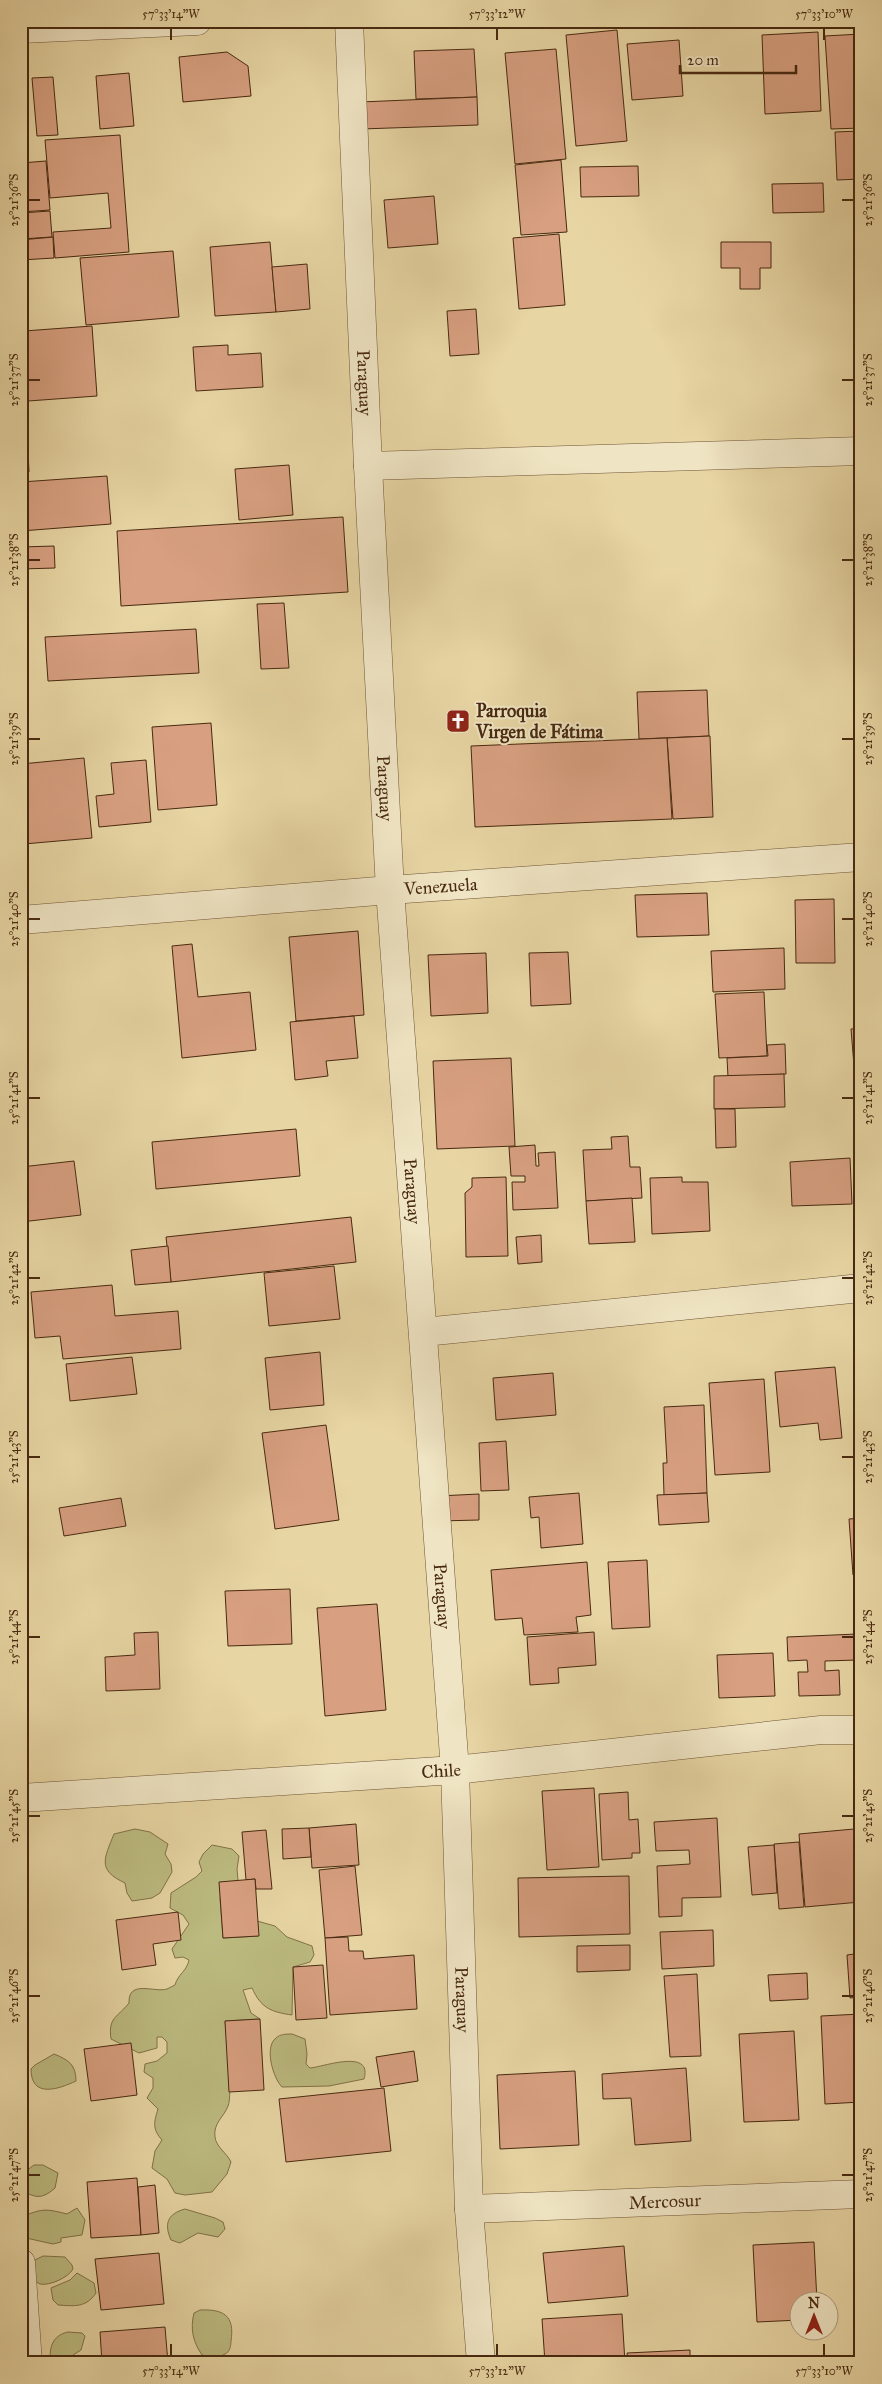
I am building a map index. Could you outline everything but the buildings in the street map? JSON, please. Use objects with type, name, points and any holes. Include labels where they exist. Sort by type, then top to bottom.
[{"type":"street","points":[[21,28],[197,21]]},
{"type":"street","name":"Paraguay","points":[[349,21],[368,466],[390,890],[455,1770],[470,2209],[481,2363]]},
{"type":"street","points":[[368,466],[861,451]]},
{"type":"street","name":"Venezuela","points":[[21,920],[390,890],[861,857]]},
{"type":"street","points":[[424,1332],[861,1288]]},
{"type":"street","name":"Chile","points":[[21,1798],[455,1770],[821,1730],[861,1730]]},
{"type":"street","name":"Mercosur","points":[[470,2209],[861,2194]]},
{"type":"street","points":[[21,2263],[28,2363]]},
{"type":"shaded area","points":[[135,1829],[150,1832],[168,1844],[165,1854],[171,1864],[172,1872],[160,1893],[152,1898],[132,1901],[127,1893],[125,1883],[110,1873],[105,1863],[114,1834]]},
{"type":"shaded area","points":[[212,1845],[232,1849],[239,1856],[238,1880],[225,1887],[220,1898],[223,1938],[258,1936],[257,1921],[275,1926],[287,1937],[312,1946],[314,1955],[310,1962],[293,1967],[292,2015],[272,2010],[263,2005],[252,1988],[243,1990],[251,2013],[260,2019],[225,2021],[230,2078],[229,2100],[226,2110],[219,2120],[215,2137],[217,2144],[231,2162],[227,2174],[212,2192],[185,2195],[175,2193],[167,2179],[152,2168],[155,2151],[162,2140],[155,2125],[158,2109],[147,2098],[153,2088],[153,2078],[144,2072],[145,2064],[157,2061],[167,2053],[167,2042],[162,2037],[157,2037],[157,2048],[139,2053],[111,2039],[110,2032],[114,2018],[129,2003],[133,1991],[137,1989],[168,1989],[175,1985],[186,1967],[189,1960],[183,1957],[175,1958],[172,1949],[189,1924],[183,1915],[170,1908],[171,1893],[202,1871],[199,1862],[203,1854]]},
{"type":"shaded area","points":[[292,2034],[305,2039],[306,2064],[310,2068],[335,2063],[354,2062],[361,2064],[365,2070],[364,2079],[329,2086],[282,2087],[271,2062],[272,2042],[278,2037]]},
{"type":"shaded area","points":[[54,2054],[64,2058],[71,2064],[75,2071],[76,2081],[54,2089],[41,2088],[36,2085],[32,2078],[31,2069]]},
{"type":"shaded area","points":[[34,2165],[43,2165],[58,2173],[55,2188],[41,2196],[27,2193],[24,2184],[25,2174]]},
{"type":"shaded area","points":[[77,2208],[85,2220],[82,2235],[61,2238],[61,2242],[53,2244],[26,2238],[23,2234],[26,2229],[24,2216],[45,2210],[67,2214]]},
{"type":"shaded area","points":[[185,2209],[223,2222],[225,2229],[218,2237],[198,2233],[180,2243],[171,2240],[168,2229],[169,2220],[174,2214]]},
{"type":"shaded area","points":[[43,2256],[65,2257],[73,2269],[58,2281],[40,2284],[33,2280],[31,2262]]},
{"type":"shaded area","points":[[77,2273],[94,2283],[96,2293],[84,2304],[74,2306],[58,2305],[53,2300],[51,2288],[70,2280]]},
{"type":"shaded area","points":[[200,2310],[215,2311],[226,2315],[232,2332],[227,2353],[220,2356],[202,2355],[194,2340],[192,2324],[194,2313]]},
{"type":"shaded area","points":[[68,2332],[82,2333],[85,2336],[81,2350],[70,2357],[68,2363],[51,2363],[50,2352],[55,2339]]},
{"type":"place","name":"Parroquia Virgen de Fátima","points":[[458,721]]}]
